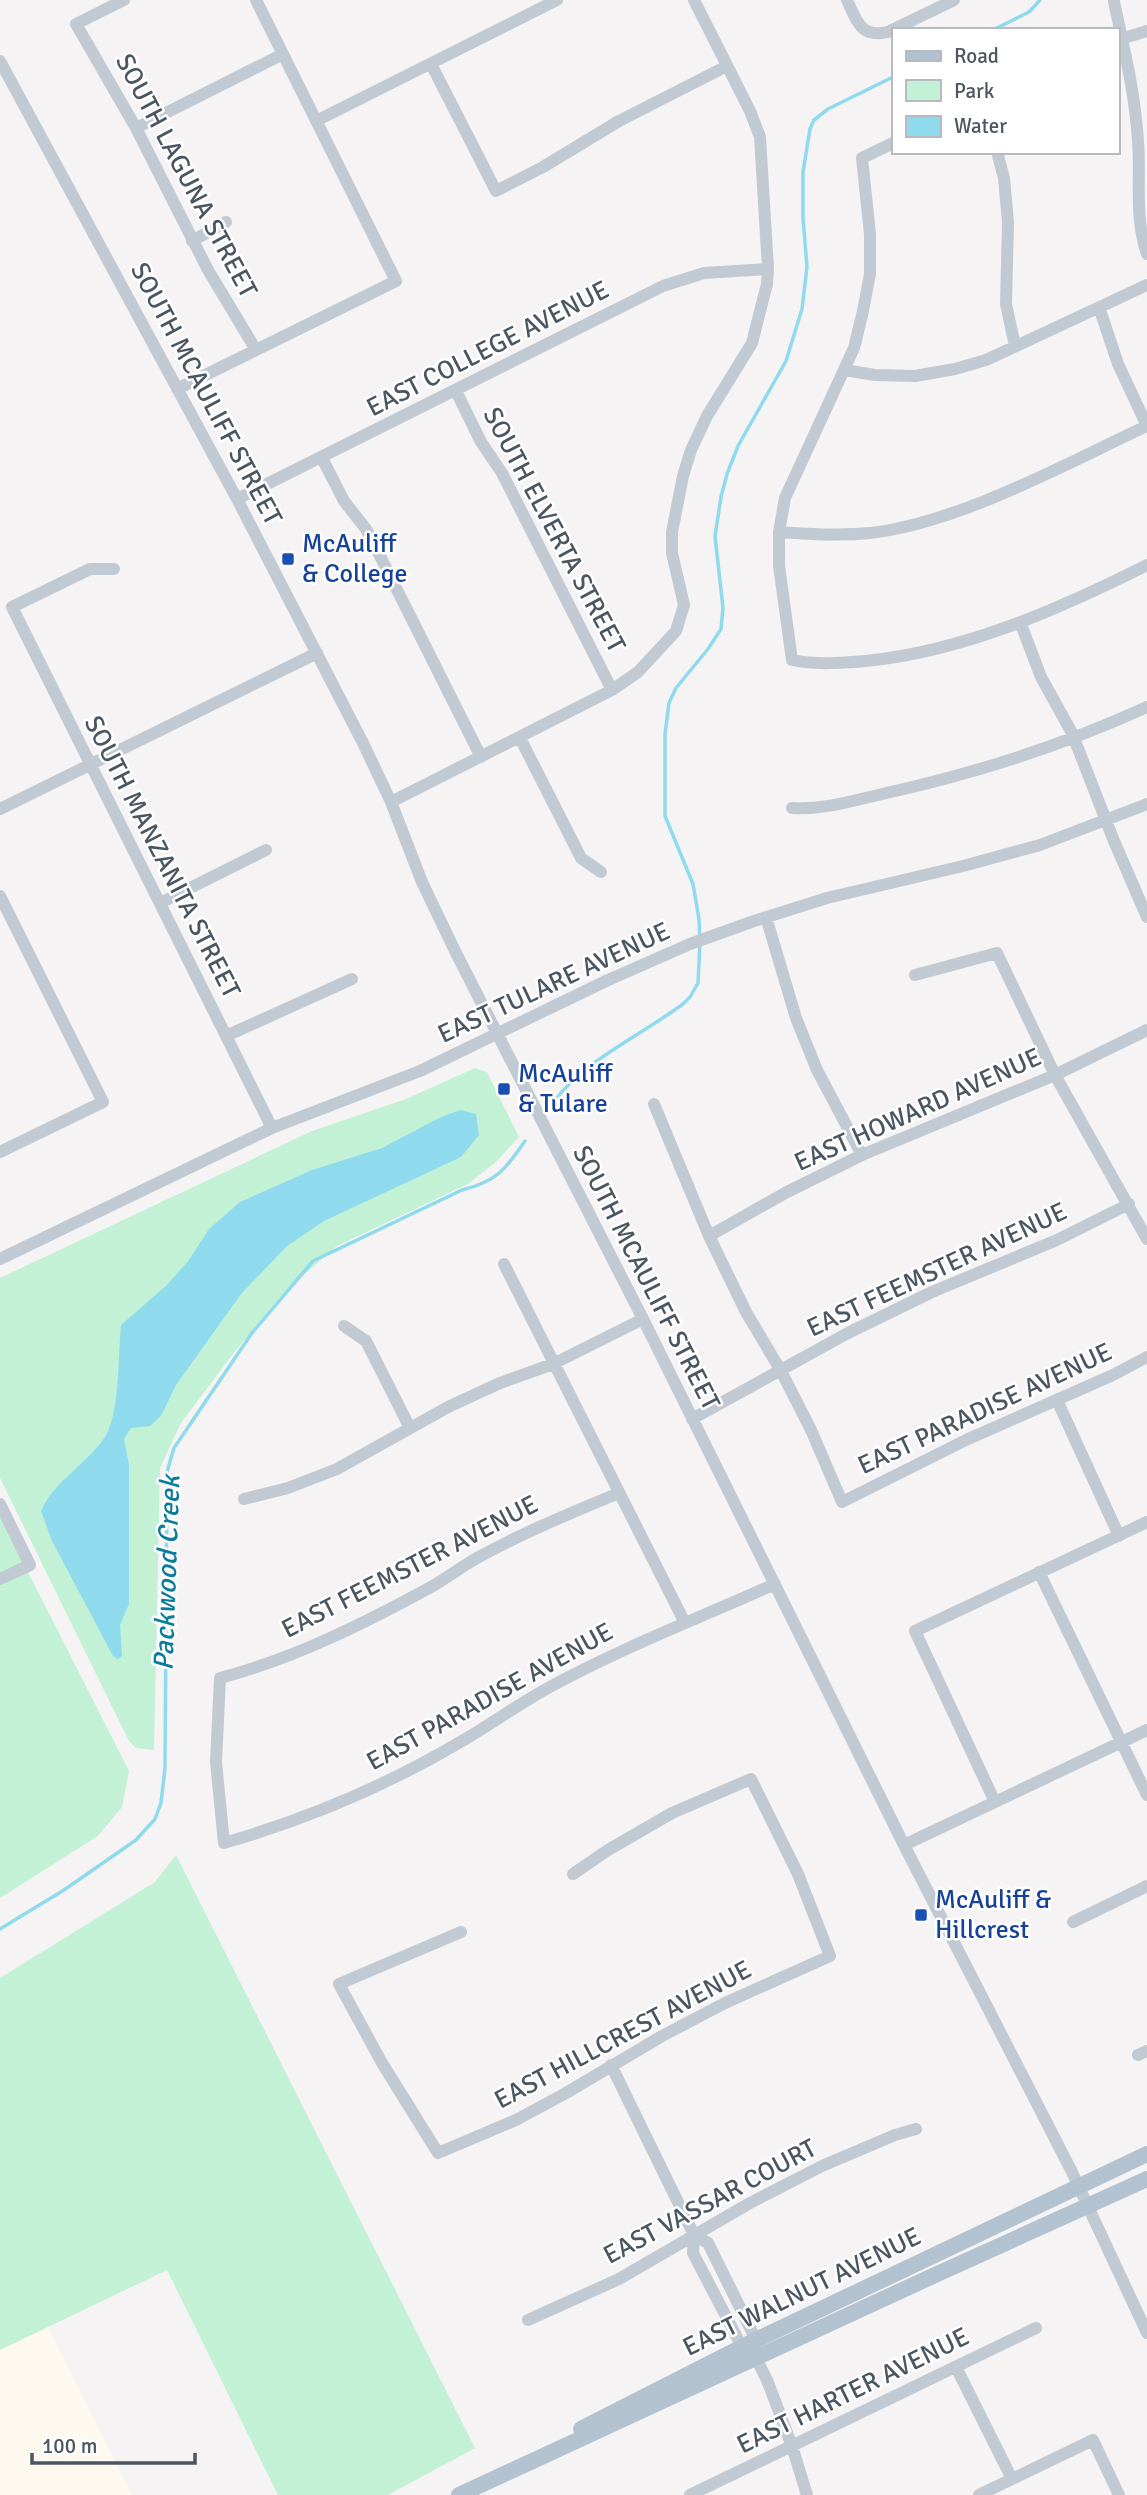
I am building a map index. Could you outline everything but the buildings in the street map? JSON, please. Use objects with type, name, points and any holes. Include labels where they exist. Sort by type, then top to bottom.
[{"type":"main road","name":"EAST WALNUT AVENUE","points":[[484,2483],[618,2409],[1147,2154]]},
{"type":"main road","name":"EAST WALNUT AVENUE","points":[[459,2495],[1147,2179]]},
{"type":"street","name":"SOUTH LAGUNA STREET","points":[[124,0],[76,24],[135,128],[192,241],[256,350]]},
{"type":"street","points":[[177,389],[396,281],[256,0]]},
{"type":"street","points":[[316,121],[557,0]]},
{"type":"street","points":[[391,802],[612,690],[638,672],[670,639],[681,619],[684,605],[672,553],[672,532],[683,476],[691,450],[707,416],[752,342],[767,284],[768,269],[760,137],[750,111],[694,0]]},
{"type":"street","points":[[847,0],[857,21],[870,33],[892,30]]},
{"type":"street","points":[[896,28],[954,0]]},
{"type":"street","points":[[1114,2],[1118,28]]},
{"type":"street","points":[[1147,31],[1119,39],[1135,98],[1139,153],[1138,207],[1147,254]]},
{"type":"street","points":[[135,128],[283,54]]},
{"type":"street","name":"SOUTH MCAULIFF STREET","points":[[0,61],[237,499],[317,653],[391,802],[438,918],[643,1319],[904,1845],[1079,2187],[1147,2333]]},
{"type":"street","points":[[431,64],[496,191],[543,167],[619,121],[727,66]]},
{"type":"street","points":[[892,144],[862,158],[870,234],[870,274],[854,348],[785,498],[779,532],[779,566],[792,660],[846,663],[895,658],[943,648],[1086,596],[1147,565]]},
{"type":"street","points":[[998,154],[1004,178],[1008,222],[1006,304],[1015,346]]},
{"type":"street","points":[[192,241],[226,222]]},
{"type":"street","name":"EAST COLLEGE AVENUE","points":[[237,499],[663,286],[684,277],[722,270],[768,269]]},
{"type":"street","points":[[844,370],[875,375],[915,376],[955,369],[986,360],[1147,285]]},
{"type":"street","points":[[779,532],[827,535],[872,533],[927,520],[979,502],[1147,426],[1118,364],[1099,307]]},
{"type":"street","name":"SOUTH ELVERTA STREET","points":[[456,391],[481,442],[502,473],[612,690]]},
{"type":"street","points":[[322,458],[344,501],[366,529],[481,757]]},
{"type":"street","name":"SOUTH MANZANITA STREET","points":[[114,569],[90,569],[12,607],[272,1128]]},
{"type":"street","points":[[1020,622],[1038,671],[1074,737],[1106,822],[1146,913]]},
{"type":"street","points":[[0,809],[317,653]]},
{"type":"street","points":[[792,808],[813,809],[924,785],[990,767],[1074,737],[1147,706]]},
{"type":"street","points":[[520,738],[582,858],[601,872]]},
{"type":"street","name":"EAST TULARE AVENUE","points":[[0,1259],[272,1128],[404,1077],[690,944],[839,895],[1006,855],[1106,822],[1147,804]]},
{"type":"street","points":[[160,904],[266,850]]},
{"type":"street","points":[[0,896],[103,1102],[0,1152]]},
{"type":"street","points":[[766,917],[817,1070],[862,1155]]},
{"type":"street","points":[[915,975],[997,953],[1055,1075],[1147,1239]]},
{"type":"street","points":[[226,1037],[352,979]]},
{"type":"street","name":"EAST HOWARD AVENUE","points":[[709,1236],[787,1192],[862,1155],[1055,1075],[1147,1030]]},
{"type":"street","points":[[654,1104],[709,1236],[746,1312],[781,1371]]},
{"type":"street","name":"EAST FEEMSTER AVENUE","points":[[692,1419],[872,1321],[932,1292],[1057,1240],[1129,1204]]},
{"type":"street","points":[[503,1264],[685,1623]]},
{"type":"street","points":[[244,1499],[288,1488],[337,1469],[448,1407],[500,1383],[553,1364],[643,1319]]},
{"type":"street","points":[[344,1326],[366,1341],[410,1428]]},
{"type":"street","name":"EAST PARADISE AVENUE","points":[[781,1371],[811,1430],[842,1502],[966,1440],[1147,1357]]},
{"type":"street","points":[[1057,1400],[1119,1535]]},
{"type":"street","name":"EAST FEEMSTER AVENUE","points":[[224,1843],[216,1762],[220,1678],[262,1665],[338,1634],[433,1586],[477,1558],[545,1524],[619,1493]]},
{"type":"street","points":[[0,1504],[30,1565],[0,1579]]},
{"type":"street","points":[[995,1802],[915,1631],[1147,1522]]},
{"type":"street","points":[[1040,1572],[1147,1795]]},
{"type":"street","name":"EAST PARADISE AVENUE","points":[[224,1843],[273,1829],[372,1788],[462,1741],[547,1689],[625,1648],[775,1584]]},
{"type":"street","points":[[904,1845],[1147,1730]]},
{"type":"street","name":"EAST HILLCREST AVENUE","points":[[461,1932],[339,1984],[438,2153],[516,2120],[725,2003],[830,1956],[798,1874],[751,1779],[672,1813],[573,1874]]},
{"type":"street","points":[[1073,1922],[1147,1886]]},
{"type":"street","points":[[611,2065],[694,2235],[693,2253],[749,2344]]},
{"type":"street","name":"EAST VASSAR COURT","points":[[528,2320],[619,2279],[750,2203],[822,2166],[895,2135],[916,2129]]},
{"type":"street","points":[[694,2235],[708,2243],[749,2344],[767,2380],[807,2495]]},
{"type":"street","name":"EAST HARTER AVENUE","points":[[690,2495],[1036,2328]]},
{"type":"street","points":[[956,2367],[1012,2479]]},
{"type":"street","points":[[979,2495],[1093,2440],[1119,2495]]},
{"type":"shaded area","points":[[48,2327],[132,2495],[0,2495],[0,2350]]},
{"type":"green space","points":[[475,1068],[487,1072],[519,1137],[497,1161],[468,1184],[337,1246],[284,1292],[181,1423],[160,1468],[154,1750],[136,1748],[129,1741],[0,1478],[0,1278],[312,1131],[406,1099]]},
{"type":"green space","points":[[0,1517],[129,1771],[122,1807],[98,1836],[0,1898]]},
{"type":"green space","points":[[176,1855],[475,2448],[388,2495],[278,2495],[167,2270],[0,2350],[0,1978],[155,1882]]},
{"type":"water","points":[[460,1110],[476,1114],[479,1135],[461,1157],[324,1221],[287,1246],[241,1294],[176,1385],[161,1416],[150,1426],[131,1428],[124,1439],[129,1465],[129,1604],[120,1625],[122,1656],[118,1659],[113,1656],[52,1541],[41,1511],[62,1482],[98,1447],[110,1427],[118,1383],[121,1325],[167,1285],[189,1260],[209,1229],[240,1202],[312,1170],[382,1148]]},
{"type":"waterway","name":"Packwood Creek","points":[[997,28],[1029,12],[1040,0]]},
{"type":"waterway","name":"Packwood Creek","points":[[555,1100],[583,1072],[683,1004],[698,983],[699,919],[693,884],[665,816],[665,734],[669,703],[676,688],[721,629],[723,608],[715,536],[721,497],[738,446],[786,361],[802,309],[807,267],[803,172],[810,129],[814,120],[828,109],[892,77]]},
{"type":"waterway","name":"Packwood Creek","points":[[0,1929],[64,1890],[136,1840],[155,1819],[161,1803],[165,1768],[167,1472],[174,1448],[252,1333],[313,1261],[462,1190],[484,1183],[506,1167],[525,1141]]},
{"type":"place","name":"McAuliff & College","points":[[288,559]]},
{"type":"place","name":"McAuliff & Tulare","points":[[504,1089]]},
{"type":"place","name":"McAuliff & Hillcrest","points":[[921,1915]]}]
